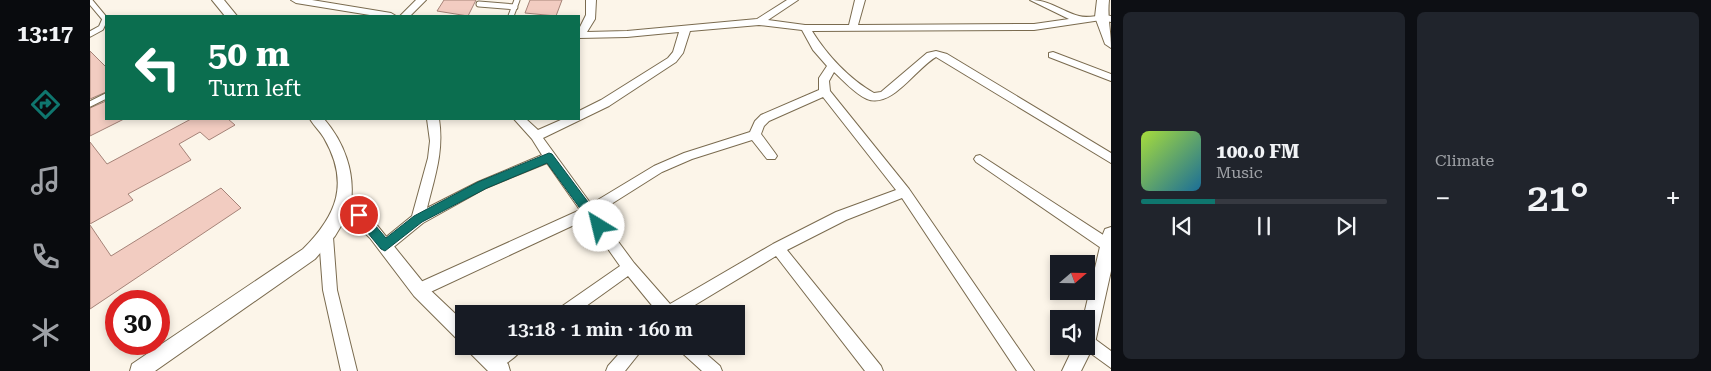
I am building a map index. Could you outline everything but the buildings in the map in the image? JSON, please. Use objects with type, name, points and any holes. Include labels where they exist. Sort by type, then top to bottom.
[{"type":"street","points":[[218,0],[230,15]]},
{"type":"street","points":[[296,0],[385,15]]},
{"type":"street","points":[[340,8],[350,0]]},
{"type":"street","points":[[406,15],[421,0]]},
{"type":"street","points":[[580,34],[588,26],[591,18],[591,0]]},
{"type":"street","points":[[759,22],[793,0]]},
{"type":"street","points":[[852,26],[860,0]]},
{"type":"street","points":[[1035,0],[1080,20]]},
{"type":"street","points":[[1103,0],[1111,44]]},
{"type":"street","points":[[580,35],[684,30],[759,22],[805,28],[852,26],[955,29],[1034,27],[1106,18]]},
{"type":"street","points":[[805,28],[817,48],[834,66],[874,98],[879,98],[931,55],[936,54],[943,56],[1111,159]]},
{"type":"street","points":[[580,116],[605,103],[672,60],[678,53],[684,30]]},
{"type":"street","points":[[1052,55],[1111,78]]},
{"type":"street","points":[[834,66],[824,75],[822,82],[826,92],[906,192],[1026,371]]},
{"type":"street","points":[[755,135],[759,124],[765,118],[826,92]]},
{"type":"street","points":[[139,371],[309,254],[326,237],[343,205],[345,182],[337,151],[327,130],[318,120]]},
{"type":"street","points":[[418,219],[434,158],[436,141],[434,120]]},
{"type":"street","points":[[521,120],[536,136],[629,268],[661,305]]},
{"type":"street","points":[[536,136],[571,120]]},
{"type":"street","points":[[755,135],[771,156]]},
{"type":"street","points":[[419,290],[589,212],[658,169],[688,156],[755,135]]},
{"type":"street","points":[[385,246],[418,219],[482,185],[549,157]]},
{"type":"street","points":[[980,159],[1110,240],[1094,310]]},
{"type":"street","points":[[682,305],[778,248],[841,216],[906,192]]},
{"type":"street","points":[[343,205],[359,215],[419,290],[455,325]]},
{"type":"street","points":[[326,237],[330,290],[349,371]]},
{"type":"street","points":[[778,248],[875,371]]},
{"type":"street","points":[[576,305],[629,268]]},
{"type":"street","points":[[1095,348],[1111,360]]},
{"type":"street","points":[[485,355],[497,367],[508,355]]},
{"type":"street","points":[[614,371],[629,355]]},
{"type":"street","points":[[695,355],[714,371]]},
{"type":"street","points":[[1071,371],[1079,355]]},
{"type":"lane","points":[[511,15],[517,0]]},
{"type":"lane","points":[[90,1],[105,19],[101,28],[90,34]]},
{"type":"lane","points":[[478,4],[515,7]]},
{"type":"lane","points":[[90,104],[105,96]]},
{"type":"route","points":[[359,215],[374,230],[385,246],[418,219],[482,185],[549,157],[599,226]]}]
